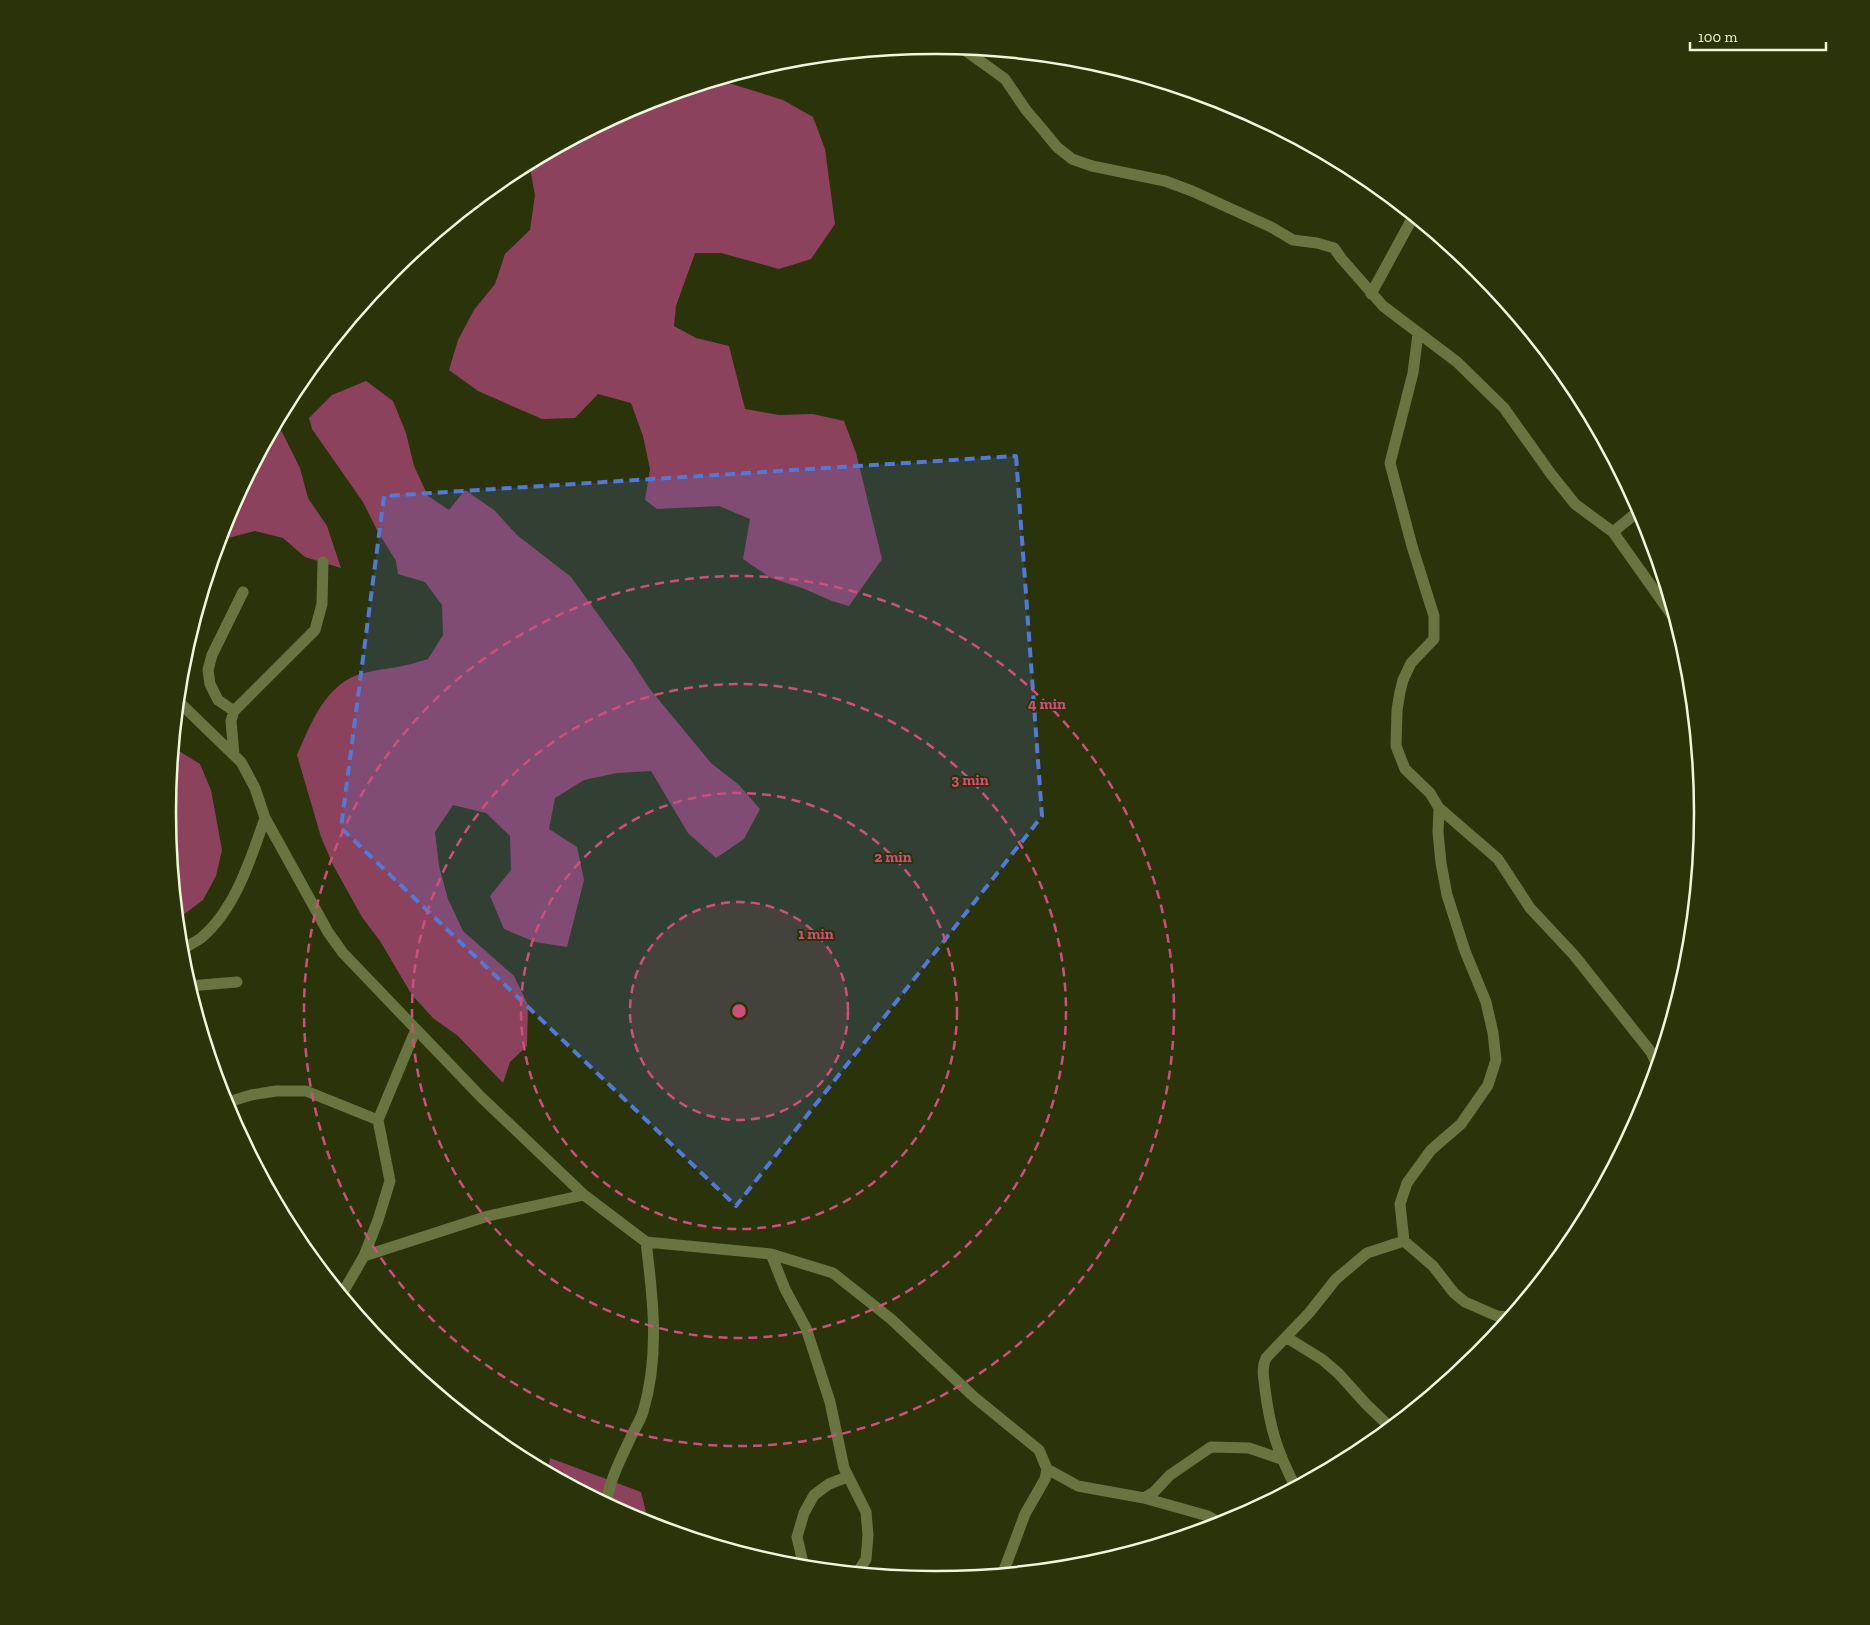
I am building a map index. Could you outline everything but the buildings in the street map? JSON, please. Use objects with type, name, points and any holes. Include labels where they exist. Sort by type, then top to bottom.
[{"type":"street","points":[[971,55],[1005,79],[1026,110],[1052,141],[1072,159],[1092,166],[1165,182],[1192,191],[1271,227],[1293,240],[1317,243],[1334,248],[1383,306],[1457,362],[1504,408],[1575,504],[1613,532],[1664,604]]},
{"type":"street","points":[[1371,294],[1410,222]]},
{"type":"street","points":[[1418,334],[1413,373],[1390,463],[1412,546],[1434,616],[1434,639],[1411,663],[1403,680],[1397,710],[1396,746],[1405,768],[1430,792],[1439,808],[1498,860],[1530,908],[1574,955],[1653,1056]]},
{"type":"street","points":[[1613,532],[1633,516]]},
{"type":"street","points":[[234,755],[231,721],[234,710],[316,630],[322,604],[323,562]]},
{"type":"street","points":[[234,710],[218,700],[210,684],[208,670],[212,655],[243,592]]},
{"type":"street","points":[[184,707],[241,762],[255,788],[265,818],[328,932],[343,953],[481,1097],[584,1195],[646,1242],[771,1254],[833,1273],[891,1319],[974,1396],[1039,1450],[1046,1468],[1045,1479],[1025,1514],[1005,1568]]},
{"type":"street","points":[[1439,808],[1439,847],[1447,895],[1465,951],[1486,1002],[1496,1060],[1488,1085],[1461,1124],[1431,1150],[1406,1183],[1400,1204],[1404,1242],[1433,1266],[1454,1293],[1465,1302],[1502,1316]]},
{"type":"street","points":[[188,946],[210,930],[232,898],[246,873],[265,818]]},
{"type":"street","points":[[197,985],[236,982]]},
{"type":"street","points":[[345,1289],[364,1256],[390,1181],[378,1120],[416,1029]]},
{"type":"street","points":[[233,1101],[251,1095],[276,1091],[306,1091],[378,1120]]},
{"type":"street","points":[[364,1256],[488,1216],[584,1195]]},
{"type":"street","points":[[607,1496],[619,1461],[643,1414],[652,1377],[654,1306],[646,1242]]},
{"type":"street","points":[[1293,1481],[1274,1441],[1262,1366],[1266,1358],[1308,1313],[1336,1279],[1367,1253],[1404,1242]]},
{"type":"street","points":[[771,1254],[785,1289],[806,1328],[830,1402],[844,1468],[866,1512],[868,1535],[866,1559],[861,1568]]},
{"type":"street","points":[[1286,1337],[1323,1360],[1385,1422]]},
{"type":"street","points":[[1144,1498],[1154,1492],[1170,1475],[1211,1447],[1249,1448],[1281,1458]]},
{"type":"street","points":[[1046,1468],[1078,1486],[1144,1498],[1212,1518]]},
{"type":"street","points":[[802,1559],[797,1537],[804,1513],[814,1495],[829,1484],[847,1477]]},
{"type":"highlighted area","points":[[1016,456],[1042,816],[736,1206],[341,828],[384,496]]},
{"type":"shaded area","points":[[729,83],[783,100],[813,117],[825,149],[835,224],[811,259],[779,269],[721,253],[695,253],[676,306],[674,326],[696,338],[729,346],[745,409],[779,415],[813,414],[844,421],[856,453],[882,559],[849,606],[771,578],[743,559],[750,519],[719,506],[657,509],[645,500],[650,469],[643,436],[631,403],[598,394],[575,418],[542,419],[478,391],[449,370],[458,340],[474,310],[495,284],[505,254],[530,230],[535,195],[531,171],[556,155],[599,132],[645,112],[691,94]]},
{"type":"shaded area","points":[[366,381],[393,401],[406,433],[414,466],[428,496],[449,510],[465,490],[494,510],[517,535],[571,577],[649,688],[711,763],[739,785],[760,809],[744,839],[716,858],[688,833],[651,771],[617,773],[584,780],[555,798],[549,829],[577,847],[584,880],[567,947],[535,942],[504,929],[490,896],[511,870],[510,836],[486,813],[453,805],[435,832],[439,866],[448,899],[463,931],[514,976],[528,1005],[527,1046],[510,1062],[503,1083],[458,1036],[433,1018],[412,995],[380,941],[362,917],[333,865],[321,837],[297,755],[316,714],[336,688],[357,675],[428,659],[443,635],[442,605],[425,582],[398,574],[396,561],[378,532],[363,502],[312,429],[309,418],[332,395]]},
{"type":"shaded area","points":[[280,429],[300,468],[308,498],[327,526],[341,568],[305,557],[283,538],[255,531],[228,538],[254,477]]},
{"type":"shaded area","points":[[179,751],[200,764],[211,790],[222,850],[216,876],[203,900],[183,915],[178,862],[176,812]]},
{"type":"shaded area","points":[[550,1458],[641,1492],[646,1514],[599,1493],[549,1466]]}]
